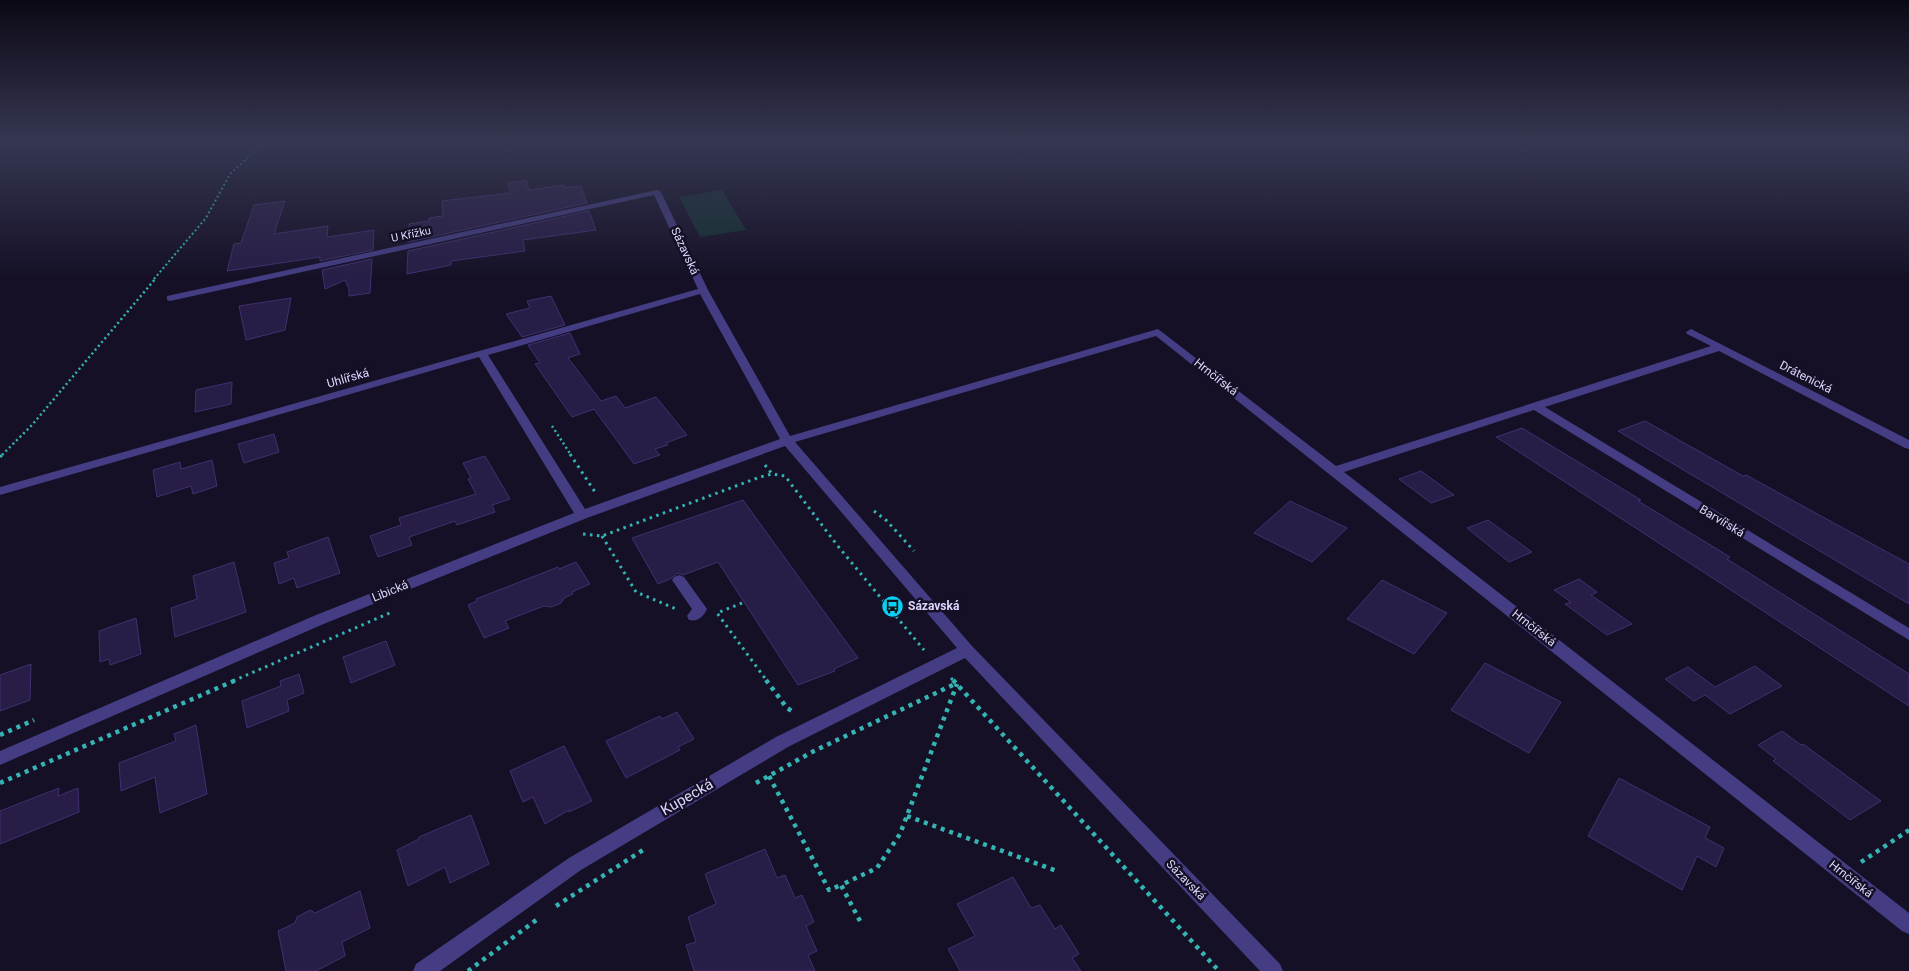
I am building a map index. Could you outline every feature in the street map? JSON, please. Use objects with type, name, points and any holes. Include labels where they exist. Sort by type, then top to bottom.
[{"type":"street","name":"Sázavská","points":[[657,192],[703,290],[786,440],[967,650],[1273,971]]},
{"type":"street","name":"U Křížku","points":[[170,298],[657,192]]},
{"type":"street","name":"Uhlířská","points":[[0,491],[703,290]]},
{"type":"street","name":"Libická","points":[[0,758],[321,619],[582,514],[786,440],[1158,332]]},
{"type":"street","name":"Hrnčířská","points":[[1158,332],[1909,924]]},
{"type":"street","name":"Drátenická","points":[[1691,332],[1909,445]]},
{"type":"street","points":[[1334,471],[1720,347]]},
{"type":"street","points":[[482,354],[582,514]]},
{"type":"street","name":"Barvířská","points":[[1535,406],[1909,635]]},
{"type":"street","points":[[679,580],[700,609],[694,616]]},
{"type":"street","name":"Kupecká","points":[[423,971],[575,864],[782,742],[967,650]]},
{"type":"path","points":[[0,457],[32,425],[206,218],[223,187]]},
{"type":"path","points":[[552,426],[596,492]]},
{"type":"path","points":[[573,537],[582,534],[602,536],[760,477],[772,474],[785,476],[837,545],[928,654]]},
{"type":"path","points":[[873,510],[887,521],[914,551]]},
{"type":"path","points":[[602,536],[636,592],[694,616]]},
{"type":"path","points":[[742,603],[717,613],[787,708],[794,713],[800,713]]},
{"type":"path","points":[[0,783],[394,611]]},
{"type":"path","points":[[754,784],[814,751],[957,683]]},
{"type":"path","points":[[770,776],[829,890],[877,868],[900,834],[957,683]]},
{"type":"path","points":[[957,683],[1219,971]]},
{"type":"path","points":[[907,816],[1057,872]]},
{"type":"path","points":[[1844,873],[1909,830]]},
{"type":"path","points":[[553,908],[648,847]]},
{"type":"path","points":[[841,885],[860,921]]},
{"type":"path","points":[[468,971],[545,914]]},
{"type":"green space","points":[[722,190],[746,230],[700,237],[679,197]]},
{"type":"building","points":[[509,187],[528,187],[529,190],[548,187],[581,187],[587,203],[408,242],[409,224],[429,221],[429,218],[443,216],[442,201],[510,193]]},
{"type":"building","points":[[285,201],[274,234],[328,226],[327,237],[374,230],[373,250],[320,261],[320,257],[227,271],[234,244],[241,243],[254,205]]},
{"type":"building","points":[[589,211],[596,230],[523,240],[525,251],[451,261],[451,265],[407,274],[408,251]]},
{"type":"building","points":[[372,259],[370,293],[349,296],[349,289],[345,280],[325,289],[322,270]]},
{"type":"building","points":[[551,296],[565,325],[522,337],[506,314],[530,308],[527,301]]},
{"type":"building","points":[[291,298],[285,330],[246,340],[239,306]]},
{"type":"building","points":[[570,333],[580,354],[568,358],[601,401],[616,396],[625,408],[656,397],[687,435],[666,443],[668,445],[655,449],[660,455],[634,464],[594,409],[572,417],[535,364],[540,363],[528,345]]},
{"type":"building","points":[[232,382],[231,404],[195,412],[196,390]]},
{"type":"building","points":[[1645,421],[1743,476],[1746,475],[1909,564],[1909,604],[1618,431]]},
{"type":"building","points":[[1522,428],[1641,500],[1638,501],[1730,557],[1727,559],[1909,674],[1909,706],[1496,437]]},
{"type":"building","points":[[274,434],[279,452],[244,463],[238,444]]},
{"type":"building","points":[[485,456],[510,499],[492,505],[495,512],[457,525],[455,521],[409,537],[412,545],[378,557],[370,536],[401,525],[399,518],[476,494],[468,479],[471,478],[463,463]]},
{"type":"building","points":[[212,460],[217,486],[193,494],[191,486],[157,497],[153,470],[180,462],[181,469]]},
{"type":"building","points":[[1421,471],[1454,495],[1431,503],[1399,479]]},
{"type":"building","points":[[743,500],[858,658],[834,669],[835,671],[798,685],[718,562],[683,575],[678,573],[658,584],[632,538]]},
{"type":"building","points":[[1290,501],[1347,528],[1312,562],[1254,533]]},
{"type":"building","points":[[1488,520],[1532,552],[1509,562],[1467,528]]},
{"type":"building","points":[[328,537],[340,573],[297,588],[294,578],[279,584],[274,563],[289,558],[287,552]]},
{"type":"building","points":[[234,562],[246,612],[175,637],[171,608],[197,599],[193,576]]},
{"type":"building","points":[[576,562],[590,584],[572,592],[573,594],[564,598],[561,603],[552,607],[544,606],[505,621],[509,628],[484,638],[468,605],[477,601],[476,599],[558,567],[559,569]]},
{"type":"building","points":[[1579,579],[1597,592],[1591,595],[1632,624],[1607,635],[1565,604],[1571,602],[1554,590]]},
{"type":"building","points":[[1382,580],[1447,613],[1414,654],[1347,619]]},
{"type":"building","points":[[136,618],[141,654],[110,665],[109,659],[100,662],[99,631]]},
{"type":"building","points":[[386,641],[395,665],[351,683],[343,657]]},
{"type":"building","points":[[1485,663],[1561,702],[1529,753],[1451,710]]},
{"type":"building","points":[[31,664],[30,700],[0,711],[0,675]]},
{"type":"building","points":[[1755,666],[1782,686],[1730,714],[1705,695],[1694,701],[1665,679],[1688,667],[1715,687]]},
{"type":"building","points":[[299,674],[304,693],[287,700],[289,711],[247,728],[242,701],[281,686],[280,681]]},
{"type":"building","points":[[677,712],[694,739],[678,747],[680,750],[626,778],[606,741],[660,716],[662,719]]},
{"type":"building","points":[[196,725],[207,794],[160,813],[155,777],[121,791],[119,763],[176,741],[174,734]]},
{"type":"building","points":[[1782,731],[1801,745],[1803,744],[1881,801],[1850,820],[1773,761],[1776,759],[1758,745]]},
{"type":"building","points":[[564,746],[592,801],[569,812],[569,810],[545,824],[533,797],[523,802],[510,771]]},
{"type":"building","points":[[1619,778],[1710,827],[1705,838],[1724,848],[1716,867],[1697,856],[1682,890],[1588,836]]},
{"type":"building","points":[[59,788],[58,796],[78,788],[79,812],[0,844],[0,811]]},
{"type":"building","points":[[471,815],[489,864],[450,883],[445,867],[408,886],[397,850],[419,839],[419,837]]},
{"type":"building","points":[[765,849],[777,878],[785,875],[795,898],[802,895],[814,922],[806,926],[817,951],[808,955],[815,971],[694,971],[686,945],[696,942],[688,917],[716,904],[705,874]]},
{"type":"building","points":[[1013,877],[1031,908],[1040,905],[1055,929],[1061,925],[1079,954],[1072,958],[1081,971],[960,971],[948,949],[975,936],[957,904]]},
{"type":"building","points":[[360,891],[370,928],[342,942],[345,956],[316,971],[286,971],[278,931],[295,923],[297,917],[310,910],[315,913]]},
{"type":"place","name":"Sázavská","points":[[892,606]]}]
